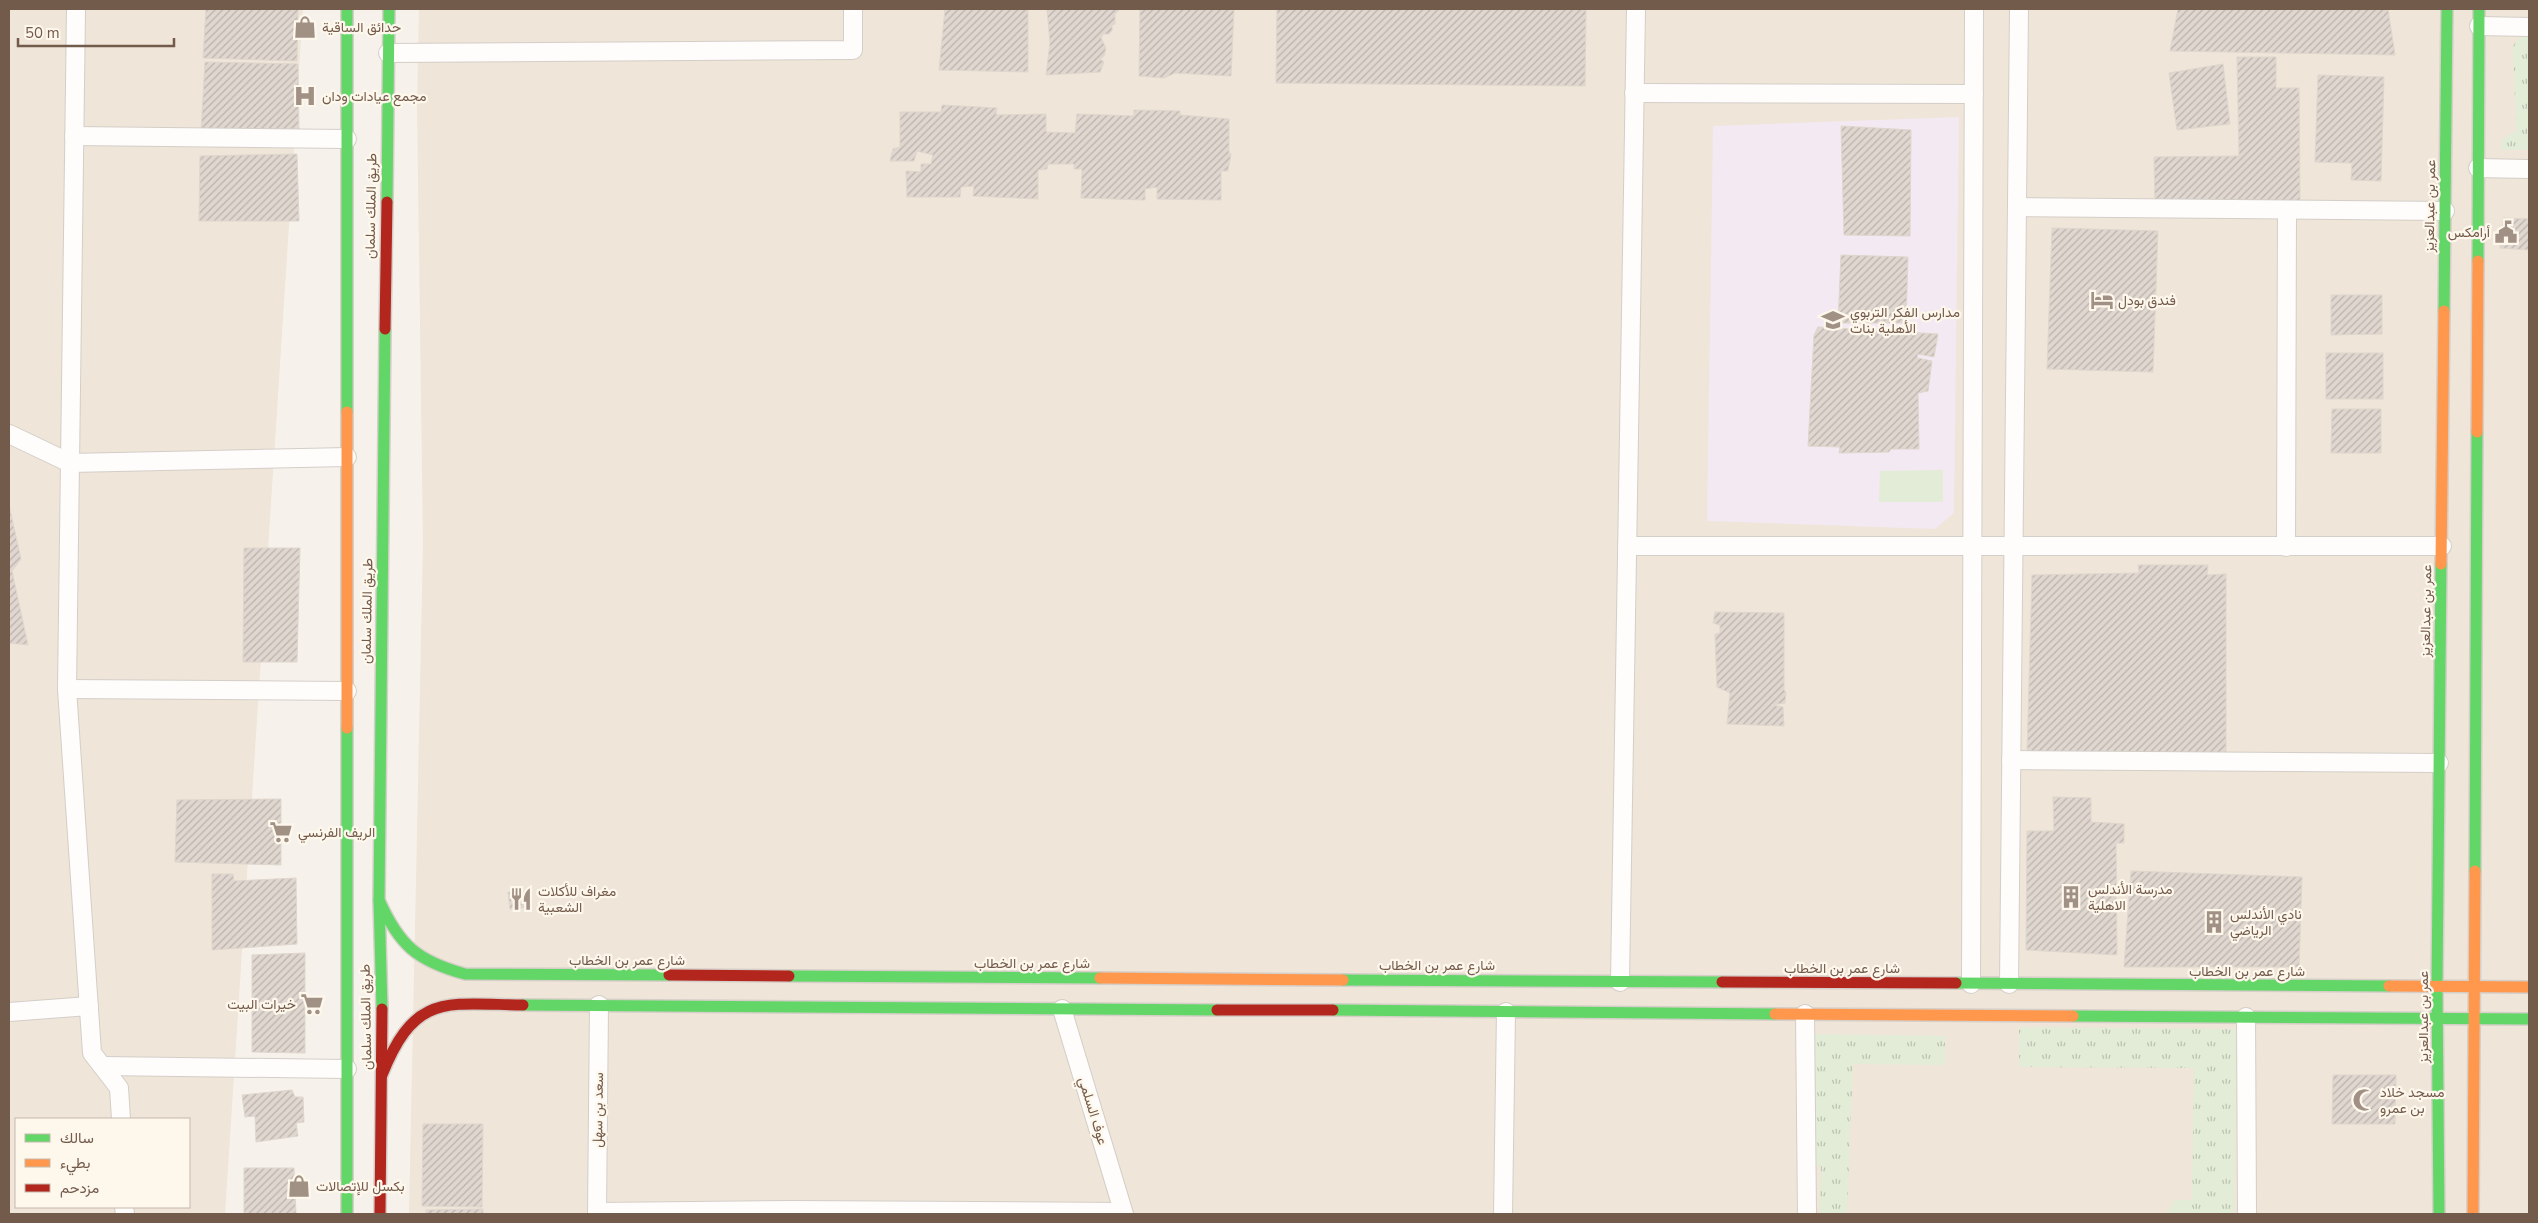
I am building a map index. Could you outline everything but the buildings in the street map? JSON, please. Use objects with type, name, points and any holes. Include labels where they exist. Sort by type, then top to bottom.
[{"type":"street","points":[[76,9],[67,689],[92,1053],[119,1088],[120,1118]]},
{"type":"street","name":"طريق الملك سلمان","points":[[347,9],[347,1214]]},
{"type":"street","name":"طريق الملك سلمان","points":[[380,1214],[382,1075],[379,900],[389,9]]},
{"type":"street","points":[[388,54],[853,50],[853,9]]},
{"type":"street","points":[[1620,982],[1636,9]]},
{"type":"street","points":[[1971,984],[1974,9]]},
{"type":"street","points":[[2009,984],[2019,9]]},
{"type":"street","name":"عمر بن عبدالعزيز","points":[[2439,1214],[2437,987],[2447,9]]},
{"type":"street","points":[[2473,1214],[2472,987],[2479,17],[2529,27]]},
{"type":"street","points":[[1634,93],[1974,94]]},
{"type":"street","points":[[74,136],[347,139]]},
{"type":"street","points":[[2478,168],[2529,169]]},
{"type":"street","points":[[2017,207],[2445,211]]},
{"type":"street","points":[[2286,547],[2287,210]]},
{"type":"street","points":[[9,434],[70,463],[347,457]]},
{"type":"street","points":[[1627,546],[2442,546]]},
{"type":"street","points":[[67,689],[347,691]]},
{"type":"street","points":[[2011,760],[2439,763]]},
{"type":"street","name":"شارع عمر بن الخطاب","points":[[379,900],[389,923],[410,950],[423,961],[465,974],[2529,988]]},
{"type":"street","points":[[382,1075],[394,1045],[405,1027],[418,1016],[435,1008],[466,1004],[2529,1019]]},
{"type":"street","name":"سعد بن سهل","points":[[597,1213],[599,1005]]},
{"type":"street","points":[[9,1012],[89,1006]]},
{"type":"street","name":"عوف السلمي","points":[[1062,1008],[1124,1213]]},
{"type":"street","points":[[1504,1214],[1506,1012]]},
{"type":"street","points":[[1805,1014],[1807,1214]]},
{"type":"street","points":[[2246,1017],[2247,1214]]},
{"type":"street","points":[[102,1066],[347,1069]]},
{"type":"street","points":[[597,1213],[1124,1213]]},
{"type":"shaded area","points":[[9,9],[303,9],[225,1214],[9,1214]]},
{"type":"shaded area","points":[[419,9],[2529,9],[2529,1214],[409,1214],[423,543],[417,105]]},
{"type":"shaded area","name":"مدارس الفكر التربوي الأهلية بنات","points":[[1959,117],[1954,513],[1935,529],[1707,521],[1713,126]]},
{"type":"green space","points":[[2521,36],[2529,36],[2529,150],[2502,150],[2501,140],[2516,131],[2513,46]]},
{"type":"green space","points":[[1943,470],[1943,502],[1879,502],[1880,471]]},
{"type":"green space","points":[[2019,1027],[2237,1029],[2234,1214],[2167,1214],[2174,1200],[2192,1200],[2194,1068],[2019,1067]]},
{"type":"green space","points":[[1815,1034],[1945,1036],[1945,1065],[1853,1064],[1847,1214],[1820,1214],[1821,1167],[1812,1162]]},
{"type":"traffic: fast","points":[[347,9],[347,412]]},
{"type":"traffic: fast","points":[[387,202],[389,9]]},
{"type":"traffic: fast","points":[[2444,311],[2447,9]]},
{"type":"traffic: fast","points":[[2478,261],[2479,9]]},
{"type":"traffic: fast","points":[[382,1009],[379,900],[385,329]]},
{"type":"traffic: fast","points":[[2475,871],[2477,432]]},
{"type":"traffic: fast","points":[[2439,1214],[2437,987],[2441,564]]},
{"type":"traffic: fast","points":[[347,728],[347,1214]]},
{"type":"traffic: fast","points":[[379,900],[394,929],[412,949],[434,963],[465,974],[669,975]]},
{"type":"traffic: fast","points":[[789,976],[1100,978]]},
{"type":"traffic: fast","points":[[1343,980],[1722,982]]},
{"type":"traffic: fast","points":[[1956,983],[2389,986]]},
{"type":"traffic: fast","points":[[523,1005],[1217,1010]]},
{"type":"traffic: fast","points":[[1333,1010],[1775,1014]]},
{"type":"traffic: fast","points":[[2073,1016],[2529,1019]]},
{"type":"traffic: slow","points":[[2477,432],[2478,261]]},
{"type":"traffic: slow","points":[[2441,564],[2444,311]]},
{"type":"traffic: slow","points":[[347,412],[347,728]]},
{"type":"traffic: slow","points":[[2473,1214],[2475,871]]},
{"type":"traffic: slow","points":[[1100,978],[1343,980]]},
{"type":"traffic: slow","points":[[2389,986],[2529,987]]},
{"type":"traffic: slow","points":[[1775,1014],[2073,1016]]},
{"type":"traffic: jam","points":[[385,329],[387,202]]},
{"type":"traffic: jam","points":[[669,975],[789,976]]},
{"type":"traffic: jam","points":[[1722,982],[1956,983]]},
{"type":"traffic: jam","points":[[382,1075],[394,1048],[407,1029],[421,1016],[436,1009],[453,1005],[523,1005]]},
{"type":"traffic: jam","points":[[380,1214],[382,1009]]},
{"type":"traffic: jam","points":[[1217,1010],[1333,1010]]},
{"type":"place","name":"حدائق الساقية","points":[[305,27]]},
{"type":"place","name":"مجمع عيادات ودان","points":[[305,96]]},
{"type":"place","name":"أرامكس","points":[[2506,232]]},
{"type":"place","name":"فندق بودل","points":[[2102,300]]},
{"type":"place","name":"مدارس الفكر التربوي الأهلية بنات","points":[[1833,320]]},
{"type":"place","name":"الريف الفرنسي","points":[[281,832]]},
{"type":"place","name":"مدرسة الأندلس الاهلية","points":[[2071,897]]},
{"type":"place","name":"مغراف للأكلات الشعبية","points":[[521,899]]},
{"type":"place","name":"نادي الأندلس الرياضي","points":[[2214,922]]},
{"type":"place","name":"خيرات البيت","points":[[312,1004]]},
{"type":"place","name":"مسجد خلاد بن عمرو","points":[[2364,1100]]},
{"type":"place","name":"بكسل للإتصالات","points":[[299,1186]]}]
